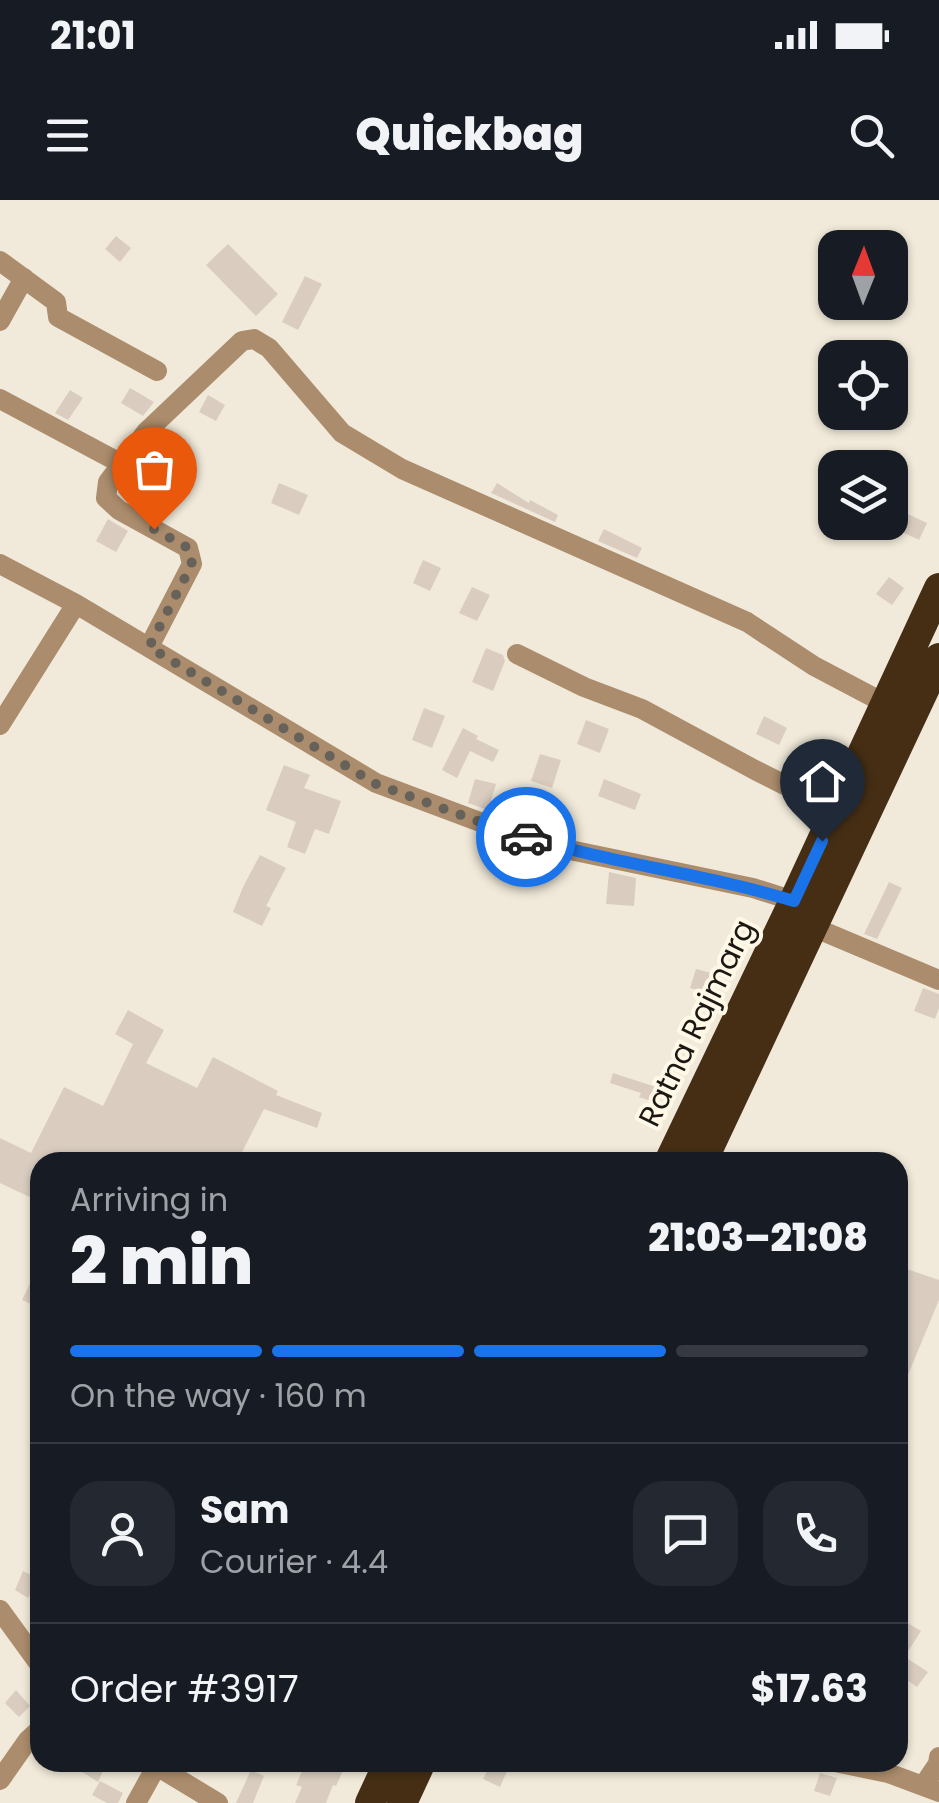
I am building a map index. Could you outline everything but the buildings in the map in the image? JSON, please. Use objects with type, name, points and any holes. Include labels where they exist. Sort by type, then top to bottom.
[{"type":"highway","name":"Ratna Rajmarg","points":[[674,1152],[939,588]]},
{"type":"highway","name":"Ratna Rajmarg","points":[[707,1152],[939,658]]},
{"type":"highway","points":[[391,1794],[412,1772]]},
{"type":"street","points":[[0,261],[56,302],[58,317],[158,372]]},
{"type":"street","points":[[0,321],[24,278]]},
{"type":"street","points":[[149,647],[192,564],[188,548],[119,510],[106,498],[108,482],[146,432],[242,341],[254,339],[269,348],[342,433],[402,469],[747,622],[814,666],[886,704]]},
{"type":"street","points":[[0,399],[122,464]]},
{"type":"street","points":[[0,564],[76,604],[376,784],[570,850],[753,888],[794,901]]},
{"type":"street","points":[[0,726],[76,604]]},
{"type":"street","points":[[517,654],[584,688],[642,709],[836,811]]},
{"type":"street","points":[[813,927],[939,980]]},
{"type":"street","points":[[0,1610],[30,1650]]},
{"type":"street","points":[[0,1780],[30,1738]]},
{"type":"street","points":[[888,1772],[931,1789],[939,1758]]},
{"type":"street","points":[[136,1803],[150,1772]]},
{"type":"street","points":[[165,1772],[218,1803]]},
{"type":"way so far","points":[[154,529],[188,548],[192,564],[149,647],[376,784],[526,837]]},
{"type":"route","points":[[526,837],[570,850],[753,888],[794,901],[822,841]]}]
